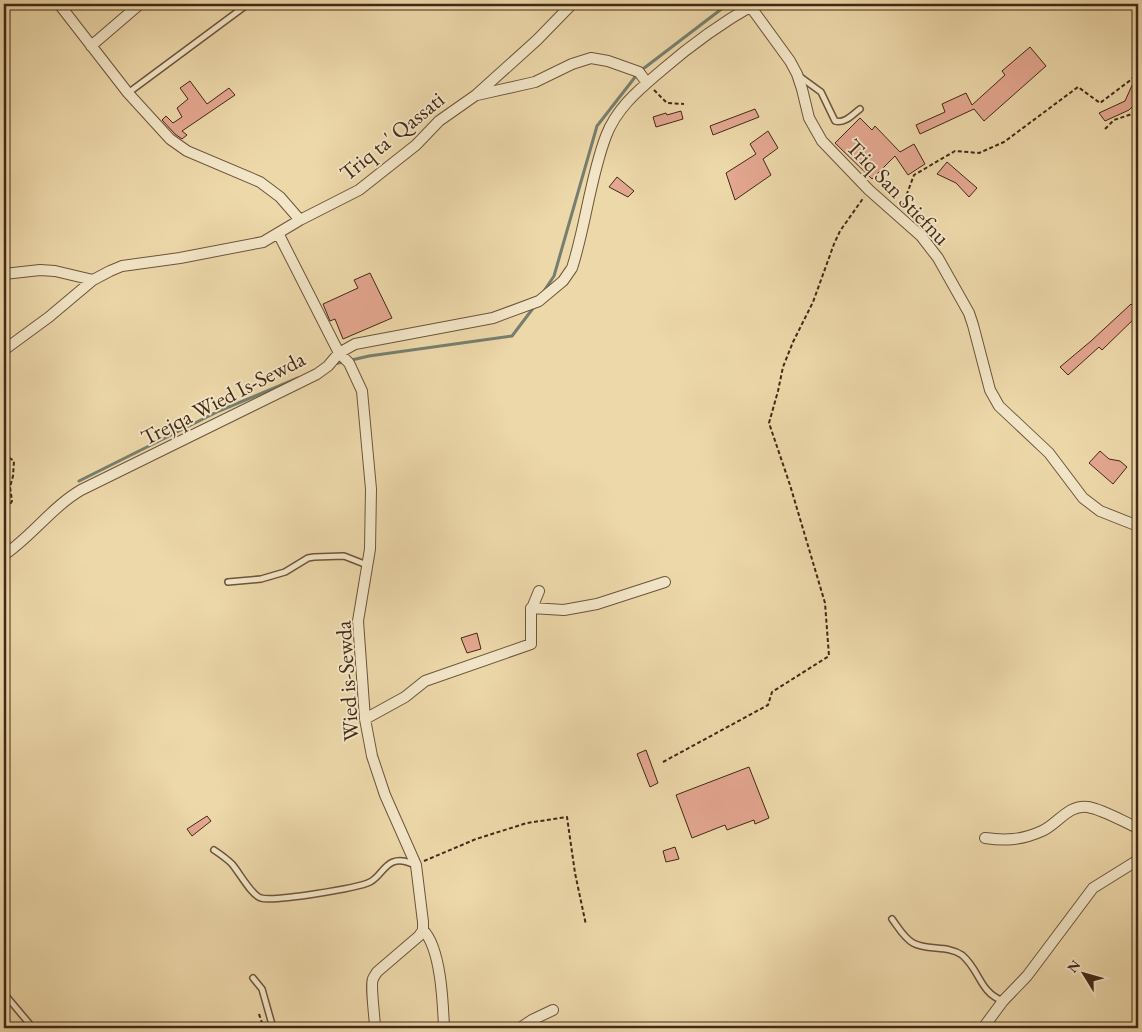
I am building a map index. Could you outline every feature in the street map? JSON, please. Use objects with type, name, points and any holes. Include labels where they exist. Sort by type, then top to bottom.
[{"type":"street","points":[[59,4],[128,93],[170,139],[187,151],[260,182],[280,197],[300,220]]},
{"type":"street","points":[[91,46],[140,4]]},
{"type":"street","name":"Triq ta' Qassati","points":[[93,280],[122,266],[180,258],[263,242],[300,220],[359,190],[416,145],[439,121],[476,95],[537,40],[572,4]]},
{"type":"street","name":"Triq San Stiefnu","points":[[753,5],[797,74],[808,118],[822,141],[869,190],[930,246],[968,313],[973,325],[990,390],[999,406],[1049,453],[1083,498],[1100,511],[1138,526]]},
{"type":"street","name":"Trejqa Wied Is-Sewda","points":[[4,555],[66,498],[317,374],[328,366],[339,353],[355,344],[493,318],[539,301],[563,281],[572,268],[599,156],[606,134],[616,116],[628,100],[647,82],[694,43],[753,5]]},
{"type":"street","points":[[476,95],[535,82],[572,64],[591,58],[608,61],[639,72],[647,82]]},
{"type":"street","name":"Wied is-Sewda","points":[[278,233],[339,353],[350,363],[362,392],[371,489],[370,549],[358,621],[365,719],[372,756],[385,794],[416,865],[423,930]]},
{"type":"street","points":[[4,274],[40,270],[55,271],[93,280]]},
{"type":"street","points":[[4,350],[49,317],[93,280]]},
{"type":"street","points":[[532,608],[564,610],[597,604],[665,582]]},
{"type":"street","points":[[365,719],[405,698],[425,682],[531,644],[532,608],[539,591]]},
{"type":"street","points":[[985,838],[1003,840],[1023,838],[1043,831],[1071,810],[1082,807],[1094,809],[1138,828]]},
{"type":"street","points":[[982,1028],[1003,1001],[1027,976],[1093,888],[1138,860]]},
{"type":"street","points":[[375,1028],[372,979],[377,972],[413,942],[423,930],[430,939],[439,973],[444,1028]]},
{"type":"street","points":[[520,1028],[554,1010]]},
{"type":"lane","points":[[128,93],[248,4]]},
{"type":"lane","points":[[797,74],[821,92],[835,121],[844,121],[860,109]]},
{"type":"lane","points":[[228,582],[261,579],[285,572],[308,558],[314,557],[344,556],[368,565]]},
{"type":"lane","points":[[214,850],[231,863],[256,894],[265,899],[323,893],[370,882],[393,862],[401,861],[416,865]]},
{"type":"lane","points":[[892,920],[912,942],[956,952],[963,956],[975,969],[986,990],[1003,1001]]},
{"type":"lane","points":[[253,978],[262,989],[273,1028]]},
{"type":"lane","points":[[4,996],[34,1028]]},
{"type":"lane","points":[[355,1028],[364,1026],[375,1028]]},
{"type":"path","points":[[899,216],[914,175],[954,151],[979,153],[1004,142],[1078,87],[1100,103],[1132,78],[1138,70]]},
{"type":"path","points":[[647,82],[667,104],[684,104]]},
{"type":"path","points":[[1105,129],[1114,120],[1132,114],[1138,106]]},
{"type":"path","points":[[663,762],[768,705],[772,692],[829,656],[825,603],[769,422],[778,392],[782,367],[813,302],[834,244],[840,231],[869,190]]},
{"type":"path","points":[[4,454],[14,461],[10,486],[12,501],[4,514]]},
{"type":"path","points":[[416,865],[476,838],[527,823],[567,817],[575,873],[586,925]]},
{"type":"path","points":[[259,1014],[264,1028]]},
{"type":"building","points":[[1030,47],[1046,66],[984,121],[974,109],[920,134],[916,125],[945,112],[942,104],[966,93],[972,105],[1005,75],[1002,71]]},
{"type":"building","points":[[1138,72],[1138,98],[1136,103],[1129,110],[1105,121],[1099,113],[1125,101]]},
{"type":"building","points":[[190,81],[207,104],[229,88],[235,95],[182,131],[187,135],[182,139],[162,120],[166,116],[173,123],[182,117],[177,108],[188,99],[180,88]]},
{"type":"building","points":[[755,109],[759,117],[713,135],[710,126]]},
{"type":"building","points":[[681,111],[683,119],[656,127],[653,117]]},
{"type":"building","points":[[860,118],[872,130],[875,126],[900,152],[914,144],[925,164],[908,175],[895,156],[872,179],[835,143]]},
{"type":"building","points":[[768,131],[778,148],[763,159],[771,175],[735,200],[726,173],[756,154],[750,144]]},
{"type":"building","points":[[947,162],[977,188],[969,197],[956,183],[937,174]]},
{"type":"building","points":[[617,177],[634,191],[628,197],[609,187]]},
{"type":"building","points":[[370,273],[392,318],[343,339],[335,319],[330,321],[323,304],[358,288],[354,280]]},
{"type":"building","points":[[1131,304],[1138,311],[1138,315],[1102,350],[1099,347],[1068,375],[1060,367],[1091,341]]},
{"type":"building","points":[[1100,451],[1109,459],[1120,461],[1127,467],[1113,484],[1089,463]]},
{"type":"building","points":[[477,633],[481,649],[467,653],[461,638]]},
{"type":"building","points":[[646,750],[658,783],[650,787],[637,754]]},
{"type":"building","points":[[749,767],[769,818],[755,824],[754,820],[727,830],[725,825],[692,838],[676,795]]},
{"type":"building","points":[[207,816],[211,821],[192,836],[187,829]]},
{"type":"building","points":[[675,847],[679,859],[666,862],[663,851]]},
{"type":"waterway","points":[[544,291],[554,276],[597,126],[639,72],[728,4]]},
{"type":"waterway","points":[[334,364],[369,356],[512,336],[534,307]]},
{"type":"waterway","points":[[79,481],[219,411],[298,378]]}]
